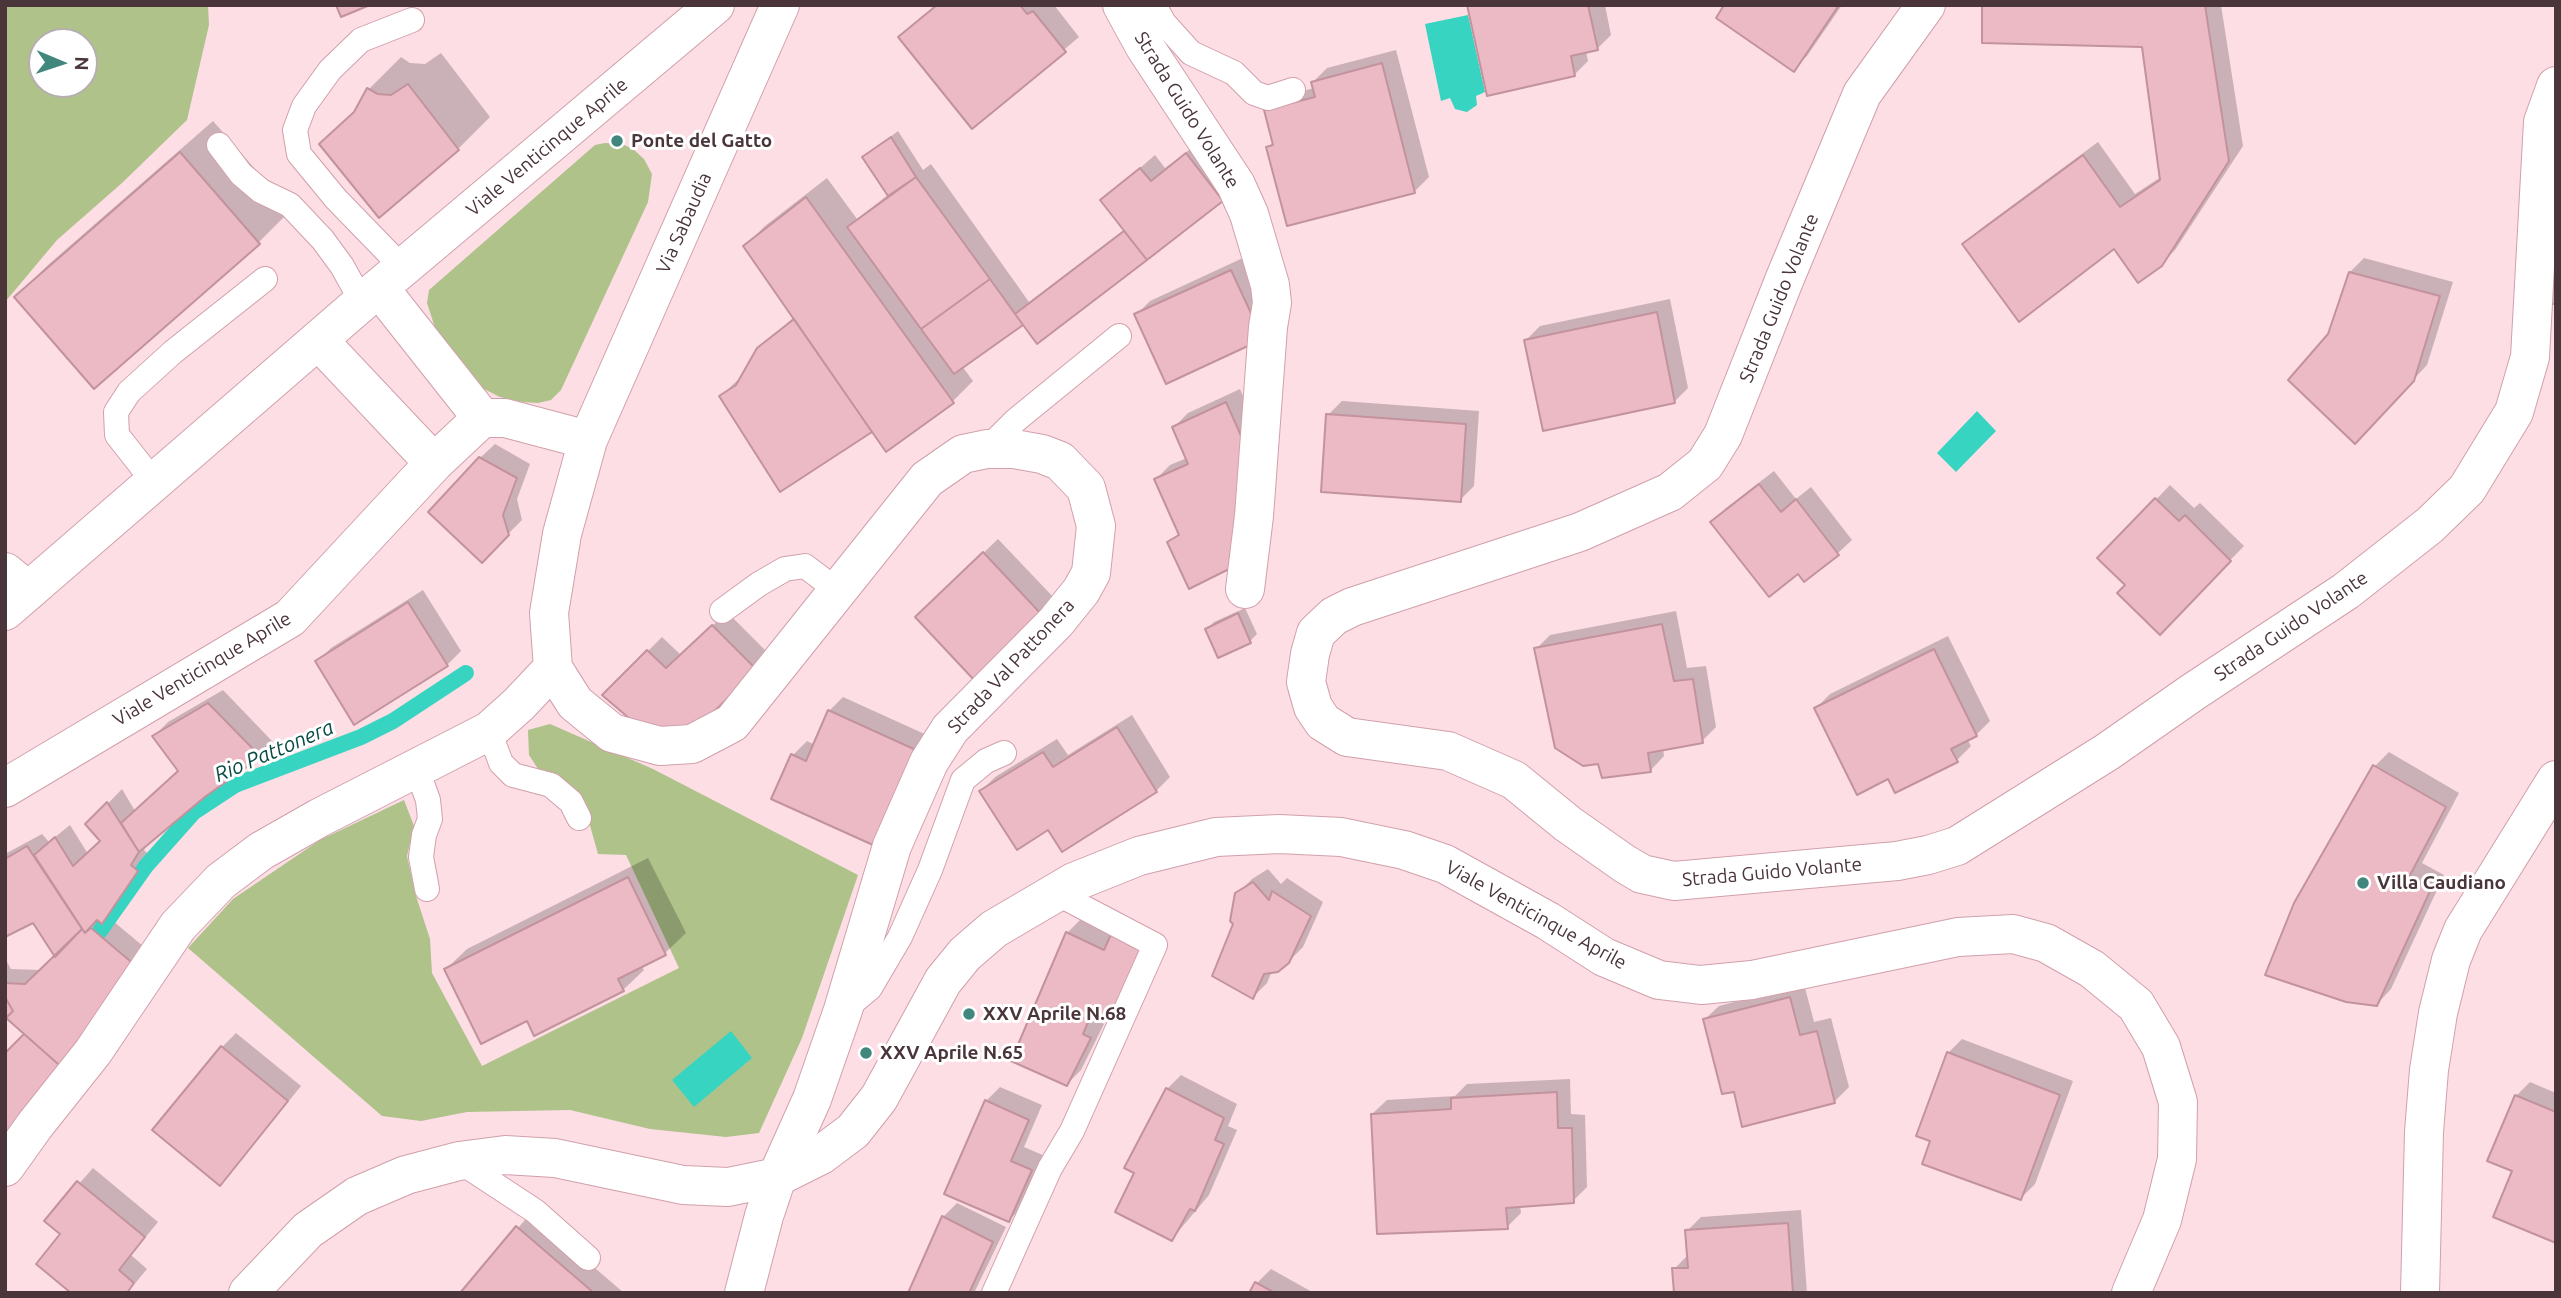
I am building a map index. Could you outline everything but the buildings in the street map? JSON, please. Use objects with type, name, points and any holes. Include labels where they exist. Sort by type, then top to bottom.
[{"type":"street","name":"Viale Venticinque Aprile","points":[[13,591],[154,482],[715,5]]},
{"type":"street","name":"Via Sabaudia","points":[[588,440],[780,5]]},
{"type":"street","name":"Strada Guido Volante","points":[[1122,5],[1145,47],[1237,185],[1249,214],[1270,285],[1272,303],[1245,589]]},
{"type":"street","name":"Strada Guido Volante","points":[[1926,5],[1863,94],[1784,278],[1723,435],[1705,464],[1670,492],[1580,532],[1352,607],[1334,616],[1316,634],[1306,682],[1313,707],[1323,722],[1347,737],[1448,751],[1514,780],[1568,824],[1625,864],[1642,874],[1674,881],[1897,861],[1957,846],[2108,752],[2346,591],[2430,525],[2467,489],[2514,412],[2530,357],[2543,122],[2556,86]]},
{"type":"street","points":[[382,286],[482,418],[505,418],[588,440]]},
{"type":"street","points":[[318,341],[434,463]]},
{"type":"street","name":"Viale Venticinque Aprile","points":[[5,788],[290,618],[434,463],[482,418]]},
{"type":"street","name":"Strada Val Pattonera","points":[[588,440],[562,534],[549,613],[553,668],[575,702],[612,733],[660,746],[692,744],[733,723],[928,479],[963,454],[987,449],[1014,449],[1042,454],[1060,461],[1086,488],[1096,526],[1091,573],[1081,591],[1056,622],[950,729],[929,762],[892,846],[843,1010],[812,1098],[777,1177],[764,1216],[744,1293]]},
{"type":"street","points":[[5,1167],[93,1052],[178,926],[221,881],[261,851],[416,767],[489,731],[553,668]]},
{"type":"street","points":[[2420,1293],[2424,1132],[2429,1070],[2438,1013],[2451,960],[2463,930],[2556,780]]},
{"type":"street","name":"Viale Venticinque Aprile","points":[[248,1293],[308,1230],[358,1196],[406,1175],[459,1161],[505,1155],[555,1158],[683,1185],[728,1187],[777,1177],[821,1155],[853,1131],[879,1098],[943,981],[965,954],[994,929],[1074,882],[1139,856],[1216,837],[1279,834],[1341,837],[1404,850],[1446,864],[1548,921],[1604,957],[1659,980],[1701,985],[1752,981],[1958,937],[2013,934],[2046,943],[2092,969],[2136,1005],[2161,1047],[2178,1102],[2174,1171],[2162,1220],[2132,1293]]},
{"type":"lane","points":[[1154,5],[1164,23],[1191,53],[1234,73],[1254,93],[1268,98],[1293,90]]},
{"type":"lane","points":[[382,286],[336,199],[299,154],[295,131],[304,106],[330,70],[361,40],[412,20]]},
{"type":"lane","points":[[219,145],[241,174],[261,191],[290,205],[323,240],[342,266],[382,286]]},
{"type":"lane","points":[[154,482],[117,435],[116,412],[129,392],[173,352],[265,279]]},
{"type":"lane","points":[[987,449],[1016,420],[1119,336]]},
{"type":"lane","points":[[722,611],[785,569],[805,566],[838,591]]},
{"type":"lane","points":[[489,731],[501,763],[513,775],[551,785],[571,802],[579,818]]},
{"type":"lane","points":[[843,1010],[870,988],[900,937],[935,859],[963,780],[986,761],[1004,753]]},
{"type":"lane","points":[[416,767],[428,800],[430,820],[424,835],[421,857],[427,889]]},
{"type":"lane","points":[[994,1293],[1050,1168],[1072,1131],[1155,945],[1056,893]]},
{"type":"lane","points":[[459,1161],[535,1212],[588,1258]]},
{"type":"shaded area","points":[[5,5],[208,5],[209,25],[187,120],[122,183],[57,240],[5,302]]},
{"type":"shaded area","points":[[1468,15],[1485,92],[1476,96],[1477,105],[1467,112],[1455,109],[1450,98],[1441,101],[1425,24]]},
{"type":"shaded area","points":[[622,144],[644,159],[652,174],[648,202],[561,390],[551,400],[538,403],[500,397],[478,386],[439,340],[427,303],[429,290],[595,145]]},
{"type":"shaded area","points":[[1977,411],[1996,431],[1956,472],[1937,453]]},
{"type":"shaded area","points":[[550,724],[653,769],[858,875],[802,1038],[759,1133],[726,1137],[650,1129],[570,1110],[467,1112],[421,1121],[382,1116],[188,948],[233,899],[320,840],[404,800],[414,826],[407,856],[430,939],[432,973],[482,1066],[679,968],[626,855],[598,854],[589,822],[538,769],[529,755],[528,730]]},
{"type":"shaded area","points":[[731,1031],[752,1058],[694,1107],[672,1080]]},
{"type":"waterway","name":"Rio Pattonera","points":[[100,931],[146,866],[194,812],[235,785],[361,737],[393,721],[466,673]]},
{"type":"place","name":"Ponte del Gatto","points":[[617,141]]},
{"type":"place","name":"Villa Caudiano","points":[[2363,883]]},
{"type":"place","name":"XXV Aprile N.68","points":[[969,1014]]},
{"type":"place","name":"XXV Aprile N.65","points":[[866,1053]]}]
